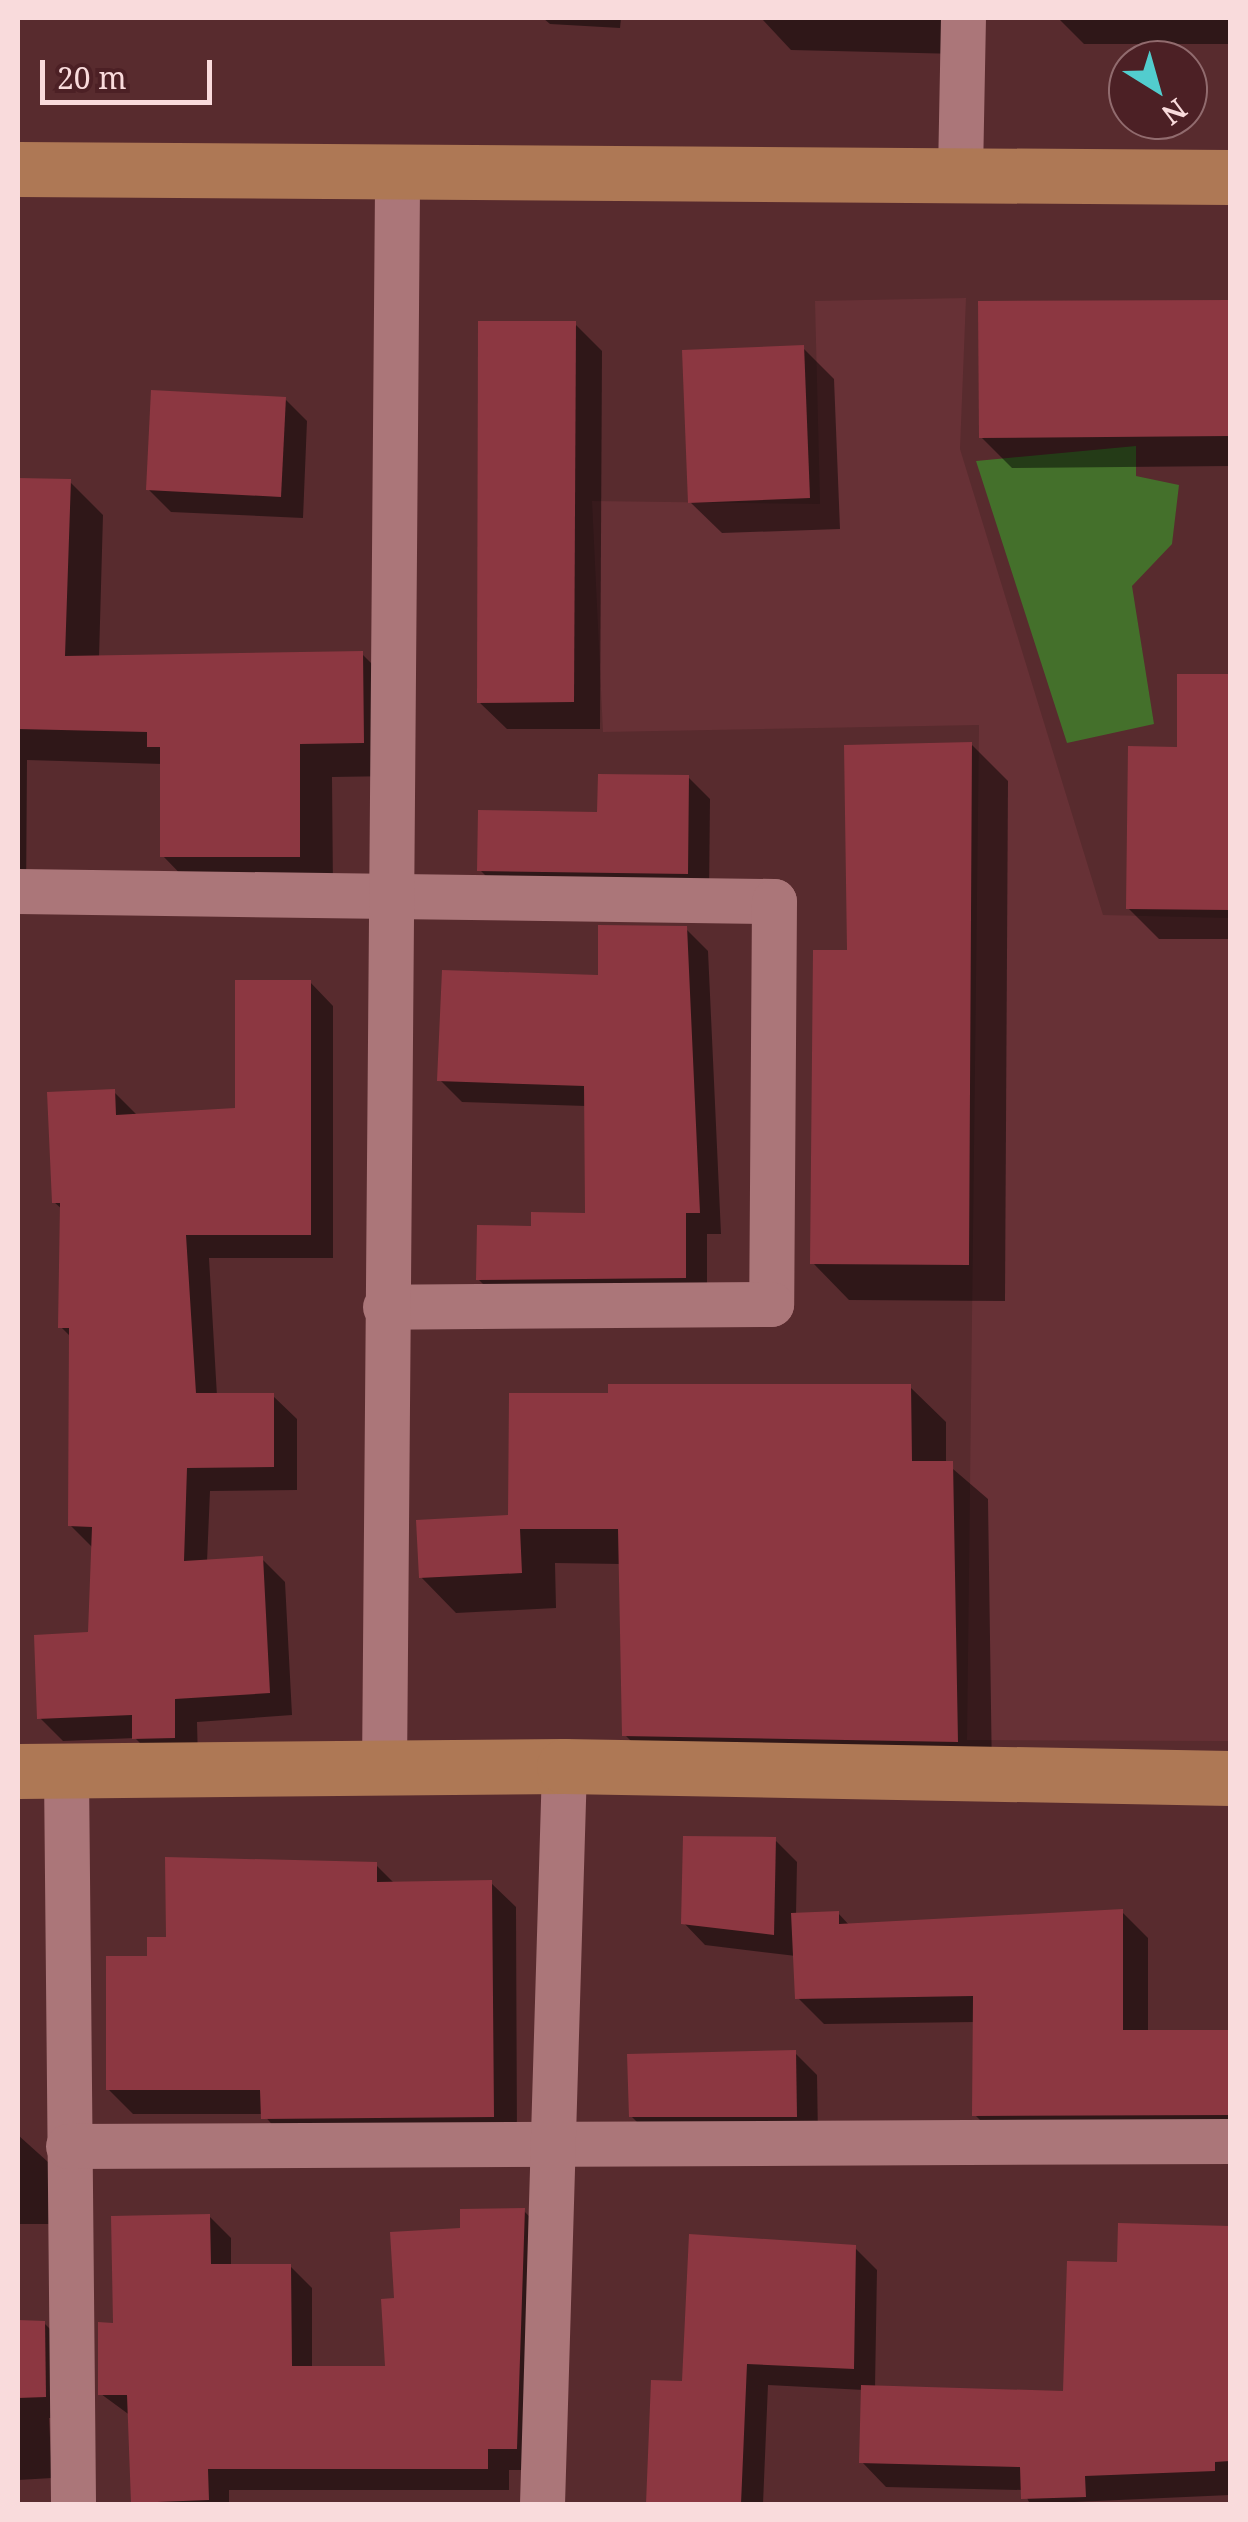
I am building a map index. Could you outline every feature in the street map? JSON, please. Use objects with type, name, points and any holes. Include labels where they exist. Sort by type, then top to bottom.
[{"type":"street","points":[[960,172],[963,18]]},
{"type":"street","points":[[18,169],[960,172],[1230,177]]},
{"type":"street","points":[[384,1772],[385,1307],[395,896],[398,171]]},
{"type":"street","points":[[18,891],[774,902],[771,1304],[385,1307]]},
{"type":"street","points":[[542,2504],[564,1766]]},
{"type":"street","points":[[72,2504],[68,2146],[42,1772],[384,1772],[564,1766],[1230,1778]]},
{"type":"street","points":[[68,2146],[554,2148],[1230,2141]]},
{"type":"shaded area","points":[[966,298],[960,449],[1103,915],[1230,918],[1230,1741],[967,1740],[979,725],[603,732],[592,501],[820,504],[815,301]]},
{"type":"green space","points":[[1136,446],[1136,476],[1179,485],[1172,544],[1132,586],[1154,724],[1067,743],[976,461]]},
{"type":"building","points":[[1230,300],[1230,436],[979,438],[978,301]]},
{"type":"building","points":[[478,321],[576,321],[574,702],[477,703]]},
{"type":"building","points":[[804,345],[810,498],[688,503],[682,350]]},
{"type":"building","points":[[151,390],[286,397],[281,497],[146,490]]},
{"type":"building","points":[[18,478],[71,479],[65,656],[363,651],[364,743],[300,744],[300,857],[160,857],[160,747],[147,747],[147,732],[18,729]]},
{"type":"building","points":[[1177,674],[1230,674],[1230,910],[1126,909],[1128,746],[1177,747]]},
{"type":"building","points":[[972,742],[969,1265],[810,1264],[813,950],[847,950],[844,745]]},
{"type":"building","points":[[598,774],[689,775],[688,874],[477,871],[478,810],[597,812]]},
{"type":"building","points":[[598,925],[687,926],[700,1213],[686,1213],[686,1278],[476,1280],[477,1225],[531,1226],[531,1212],[585,1213],[584,1086],[437,1081],[442,970],[598,975]]},
{"type":"building","points":[[235,980],[311,980],[311,1235],[186,1235],[196,1393],[274,1393],[274,1467],[187,1468],[184,1561],[263,1556],[270,1693],[175,1699],[175,1738],[132,1739],[132,1715],[37,1719],[34,1635],[88,1632],[92,1527],[68,1526],[69,1328],[58,1328],[60,1203],[52,1203],[47,1092],[115,1089],[116,1115],[235,1108]]},
{"type":"building","points":[[608,1384],[911,1384],[912,1461],[953,1461],[958,1742],[622,1736],[618,1529],[520,1529],[522,1573],[419,1578],[416,1520],[508,1515],[509,1393],[608,1393]]},
{"type":"building","points":[[683,1836],[776,1837],[774,1935],[681,1924]]},
{"type":"building","points":[[165,1857],[377,1862],[377,1882],[492,1880],[494,2117],[261,2119],[260,2090],[106,2090],[106,1956],[147,1956],[147,1937],[166,1937]]},
{"type":"building","points":[[1123,1909],[1123,2030],[1230,2030],[1230,2115],[972,2116],[973,1996],[795,1999],[791,1913],[839,1911],[839,1924]]},
{"type":"building","points":[[796,2050],[797,2117],[629,2117],[627,2054]]},
{"type":"building","points":[[525,2208],[517,2449],[488,2449],[488,2469],[208,2469],[209,2500],[131,2503],[127,2395],[98,2395],[98,2322],[113,2323],[111,2216],[210,2214],[211,2264],[291,2264],[292,2366],[385,2366],[381,2299],[394,2298],[390,2232],[460,2228],[460,2209]]},
{"type":"building","points":[[1118,2223],[1230,2226],[1230,2461],[1215,2462],[1215,2471],[1085,2476],[1086,2497],[1021,2499],[1020,2467],[859,2463],[861,2385],[1063,2391],[1067,2261],[1117,2262]]},
{"type":"building","points":[[689,2234],[856,2245],[854,2369],[747,2364],[741,2504],[646,2504],[651,2380],[682,2381]]},
{"type":"building","points":[[18,2320],[45,2321],[46,2397],[18,2398]]}]
